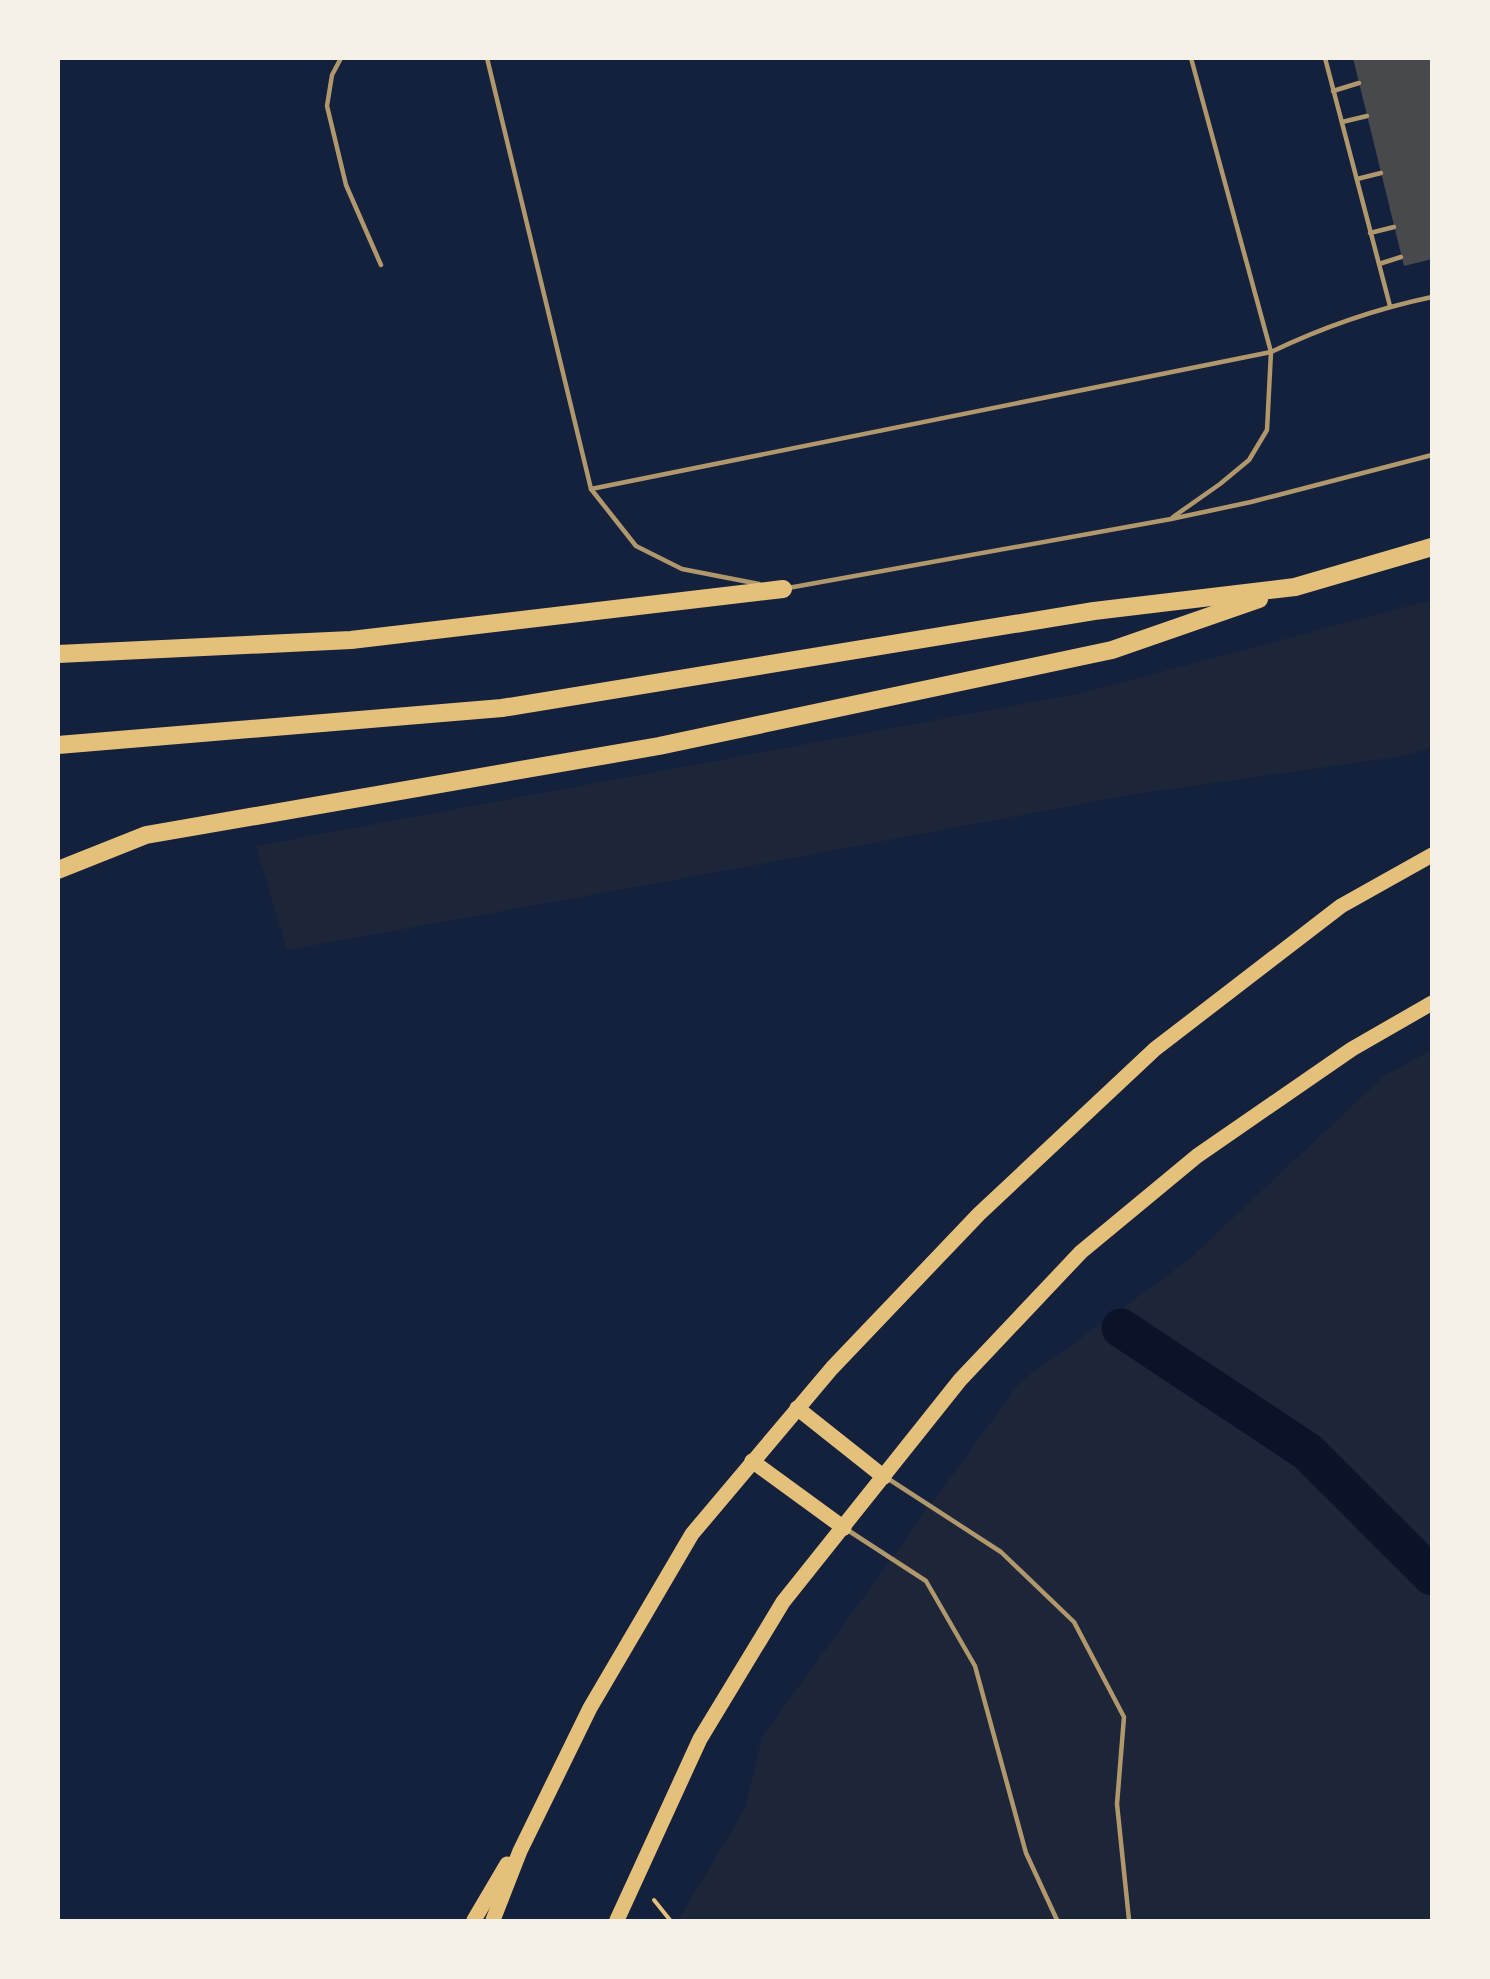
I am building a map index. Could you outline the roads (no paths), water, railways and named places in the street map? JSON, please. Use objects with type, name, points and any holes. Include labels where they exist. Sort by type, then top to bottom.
[{"type":"highway","points":[[58,870],[146,835],[659,746],[1112,650],[1295,587],[1431,547]]},
{"type":"highway","points":[[58,745],[502,708],[1094,611],[1295,587]]},
{"type":"highway","points":[[58,654],[351,640],[783,589]]},
{"type":"main road","points":[[493,1920],[520,1851],[590,1708],[692,1534],[832,1368],[979,1214],[1155,1049],[1341,906],[1431,855]]},
{"type":"main road","points":[[617,1920],[700,1739],[783,1602],[960,1380],[1081,1252],[1197,1156],[1352,1049],[1431,1003]]},
{"type":"main road","points":[[797,1408],[884,1477]]},
{"type":"main road","points":[[752,1461],[844,1528]]},
{"type":"main road","points":[[474,1920],[551,1789]]},
{"type":"lane","points":[[341,58],[332,75],[327,106],[346,185],[381,266]]},
{"type":"lane","points":[[487,58],[591,489],[636,546],[682,569],[783,589],[1171,519],[1251,502],[1431,455]]},
{"type":"lane","points":[[1171,519],[1249,460],[1267,430],[1271,352],[1191,58]]},
{"type":"lane","points":[[1325,58],[1390,306]]},
{"type":"lane","points":[[1333,91],[1359,83]]},
{"type":"lane","points":[[1342,122],[1367,116]]},
{"type":"lane","points":[[1357,179],[1381,172]]},
{"type":"lane","points":[[1370,233],[1394,227]]},
{"type":"lane","points":[[1379,264],[1401,257]]},
{"type":"lane","points":[[591,489],[1271,352],[1313,332],[1390,306],[1431,297]]},
{"type":"lane","points":[[884,1477],[1001,1552],[1074,1622],[1124,1717],[1118,1804],[1129,1920]]},
{"type":"lane","points":[[844,1528],[926,1581],[975,1666],[1026,1853],[1057,1920]]},
{"type":"waterway","points":[[1121,1328],[1308,1452],[1432,1576]]}]
